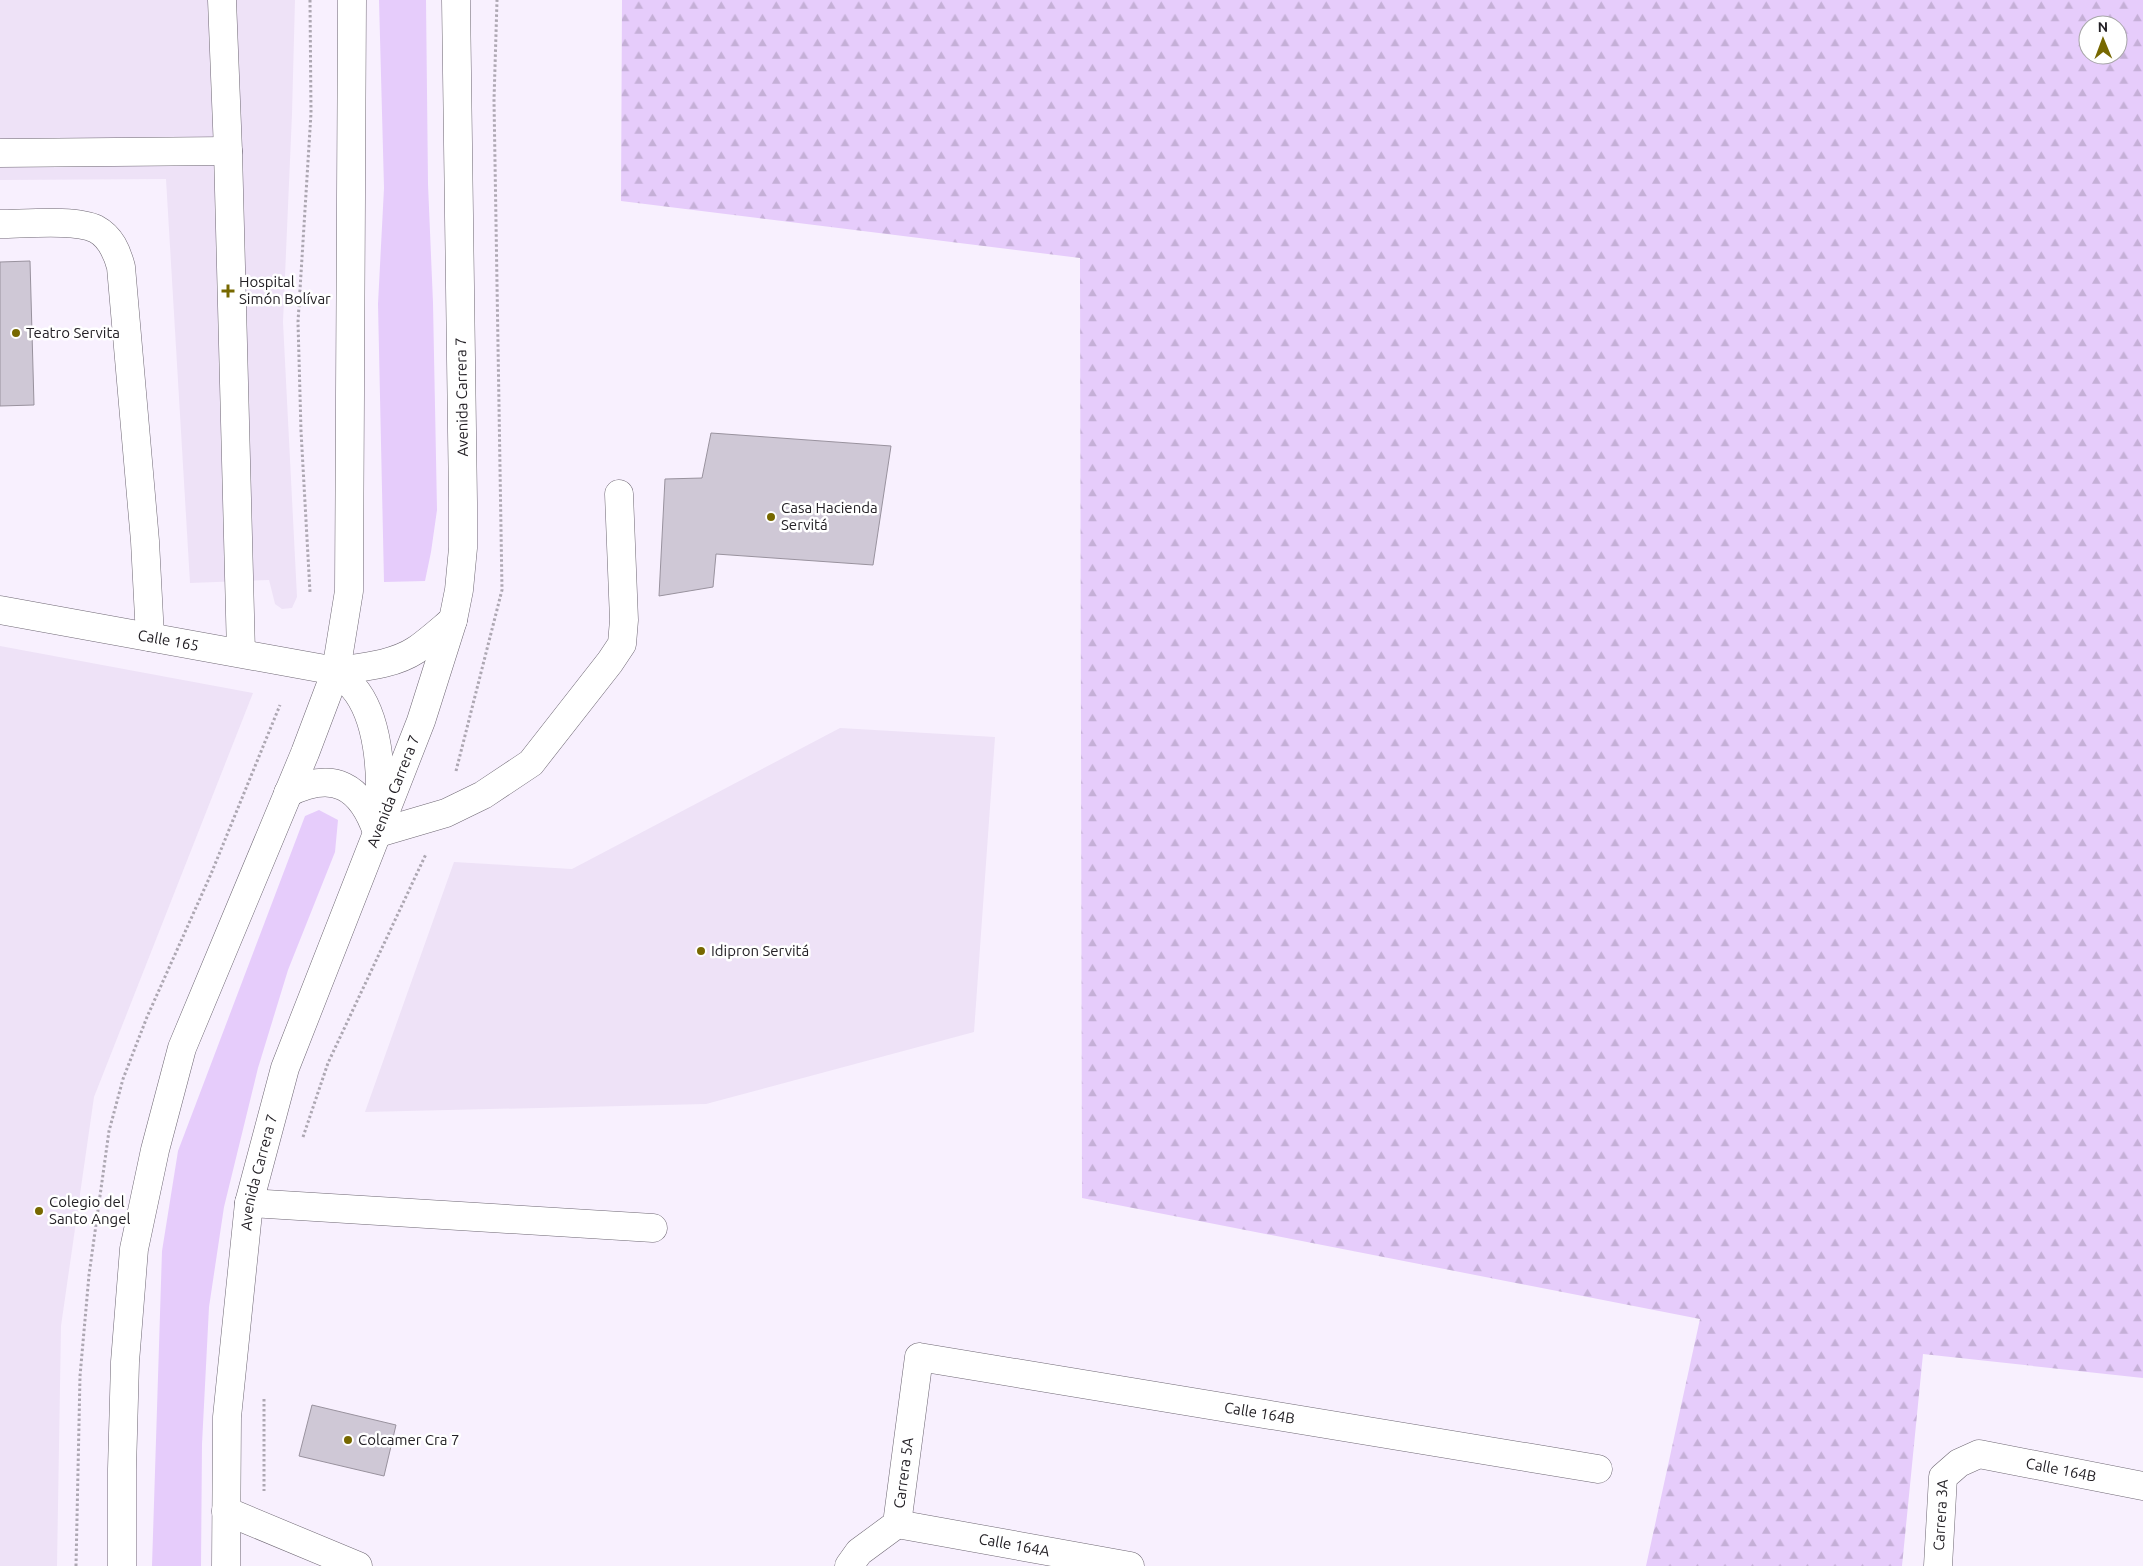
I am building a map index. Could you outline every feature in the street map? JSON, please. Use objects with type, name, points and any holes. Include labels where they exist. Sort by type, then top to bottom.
[{"type":"main road","points":[[222,0],[228,152],[241,653]]},
{"type":"main road","points":[[122,1566],[122,1470],[126,1352],[134,1249],[154,1150],[182,1048],[288,793],[336,671],[349,592],[352,0]]},
{"type":"main road","name":"Avenida Carrera 7","points":[[226,1566],[226,1417],[249,1203],[285,1068],[309,1001],[378,833],[420,721],[453,620],[460,582],[463,502],[456,0]]},
{"type":"main road","points":[[0,153],[228,152]]},
{"type":"main road","points":[[0,224],[78,224],[96,229],[107,238],[117,251],[121,266],[145,540],[150,637]]},
{"type":"main road","points":[[378,833],[446,813],[483,795],[531,763],[610,662],[622,644],[624,620],[619,494]]},
{"type":"main road","name":"Calle 165","points":[[0,610],[336,671]]},
{"type":"main road","points":[[336,671],[368,667],[396,659],[414,651],[453,620]]},
{"type":"main road","points":[[336,671],[354,688],[364,705],[373,729],[379,765],[378,833]]},
{"type":"main road","points":[[288,793],[315,782],[333,782],[346,786],[370,812],[378,833]]},
{"type":"main road","points":[[249,1203],[653,1228]]},
{"type":"main road","name":"Calle 164B","points":[[919,1357],[1598,1470]]},
{"type":"main road","name":"Carrera 5A","points":[[849,1566],[859,1552],[897,1524],[919,1357]]},
{"type":"main road","name":"Calle 164B","points":[[1979,1454],[2143,1486]]},
{"type":"main road","name":"Carrera 3A","points":[[1938,1566],[1943,1477],[1959,1463],[1979,1454]]},
{"type":"main road","points":[[226,1511],[358,1566]]},
{"type":"main road","name":"Calle 164A","points":[[897,1524],[1130,1566]]},
{"type":"path","points":[[310,0],[311,114],[298,322],[301,431],[310,592]]},
{"type":"path","points":[[301,1142],[328,1063],[446,813],[502,590],[494,100],[497,0]]},
{"type":"path","points":[[264,1398],[264,1527]]},
{"type":"shaded area","name":"Hospital Simón Bolívar","points":[[0,0],[295,0],[283,322],[297,597],[292,608],[282,609],[275,604],[269,580],[190,583],[166,179],[0,180]]},
{"type":"shaded area","name":"Colegio del Santo Angel","points":[[0,646],[253,693],[94,1097],[61,1326],[57,1566],[0,1566]]},
{"type":"shaded area","name":"Idipron Servitá","points":[[840,728],[995,737],[974,1032],[706,1104],[365,1112],[454,862],[572,869]]},
{"type":"green space","points":[[379,0],[426,0],[428,184],[433,303],[437,510],[425,581],[384,582],[378,304],[384,188]]},
{"type":"green space","points":[[622,0],[2143,0],[2143,1378],[1923,1354],[1902,1566],[1646,1566],[1700,1319],[1082,1198],[1080,258],[621,201]]},
{"type":"green space","points":[[319,810],[338,820],[335,852],[288,970],[258,1068],[224,1207],[209,1307],[202,1444],[201,1566],[152,1566],[162,1251],[178,1151],[305,816]]},
{"type":"building","name":"Teatro Servita","points":[[30,261],[34,405],[0,406],[0,262]]},
{"type":"building","name":"Casa Hacienda Servitá","points":[[711,433],[891,446],[873,565],[716,554],[713,587],[659,596],[665,479],[702,478]]},
{"type":"building","name":"Colcamer Cra 7","points":[[312,1405],[396,1425],[384,1476],[299,1456]]},
{"type":"place","name":"Hospital Simón Bolívar","points":[[228,291]]},
{"type":"place","name":"Teatro Servita","points":[[16,333]]},
{"type":"place","name":"Casa Hacienda Servitá","points":[[771,517]]},
{"type":"place","name":"Idipron Servitá","points":[[701,951]]},
{"type":"place","name":"Colegio del Santo Angel","points":[[39,1211]]},
{"type":"place","name":"Colcamer Cra 7","points":[[348,1440]]}]
